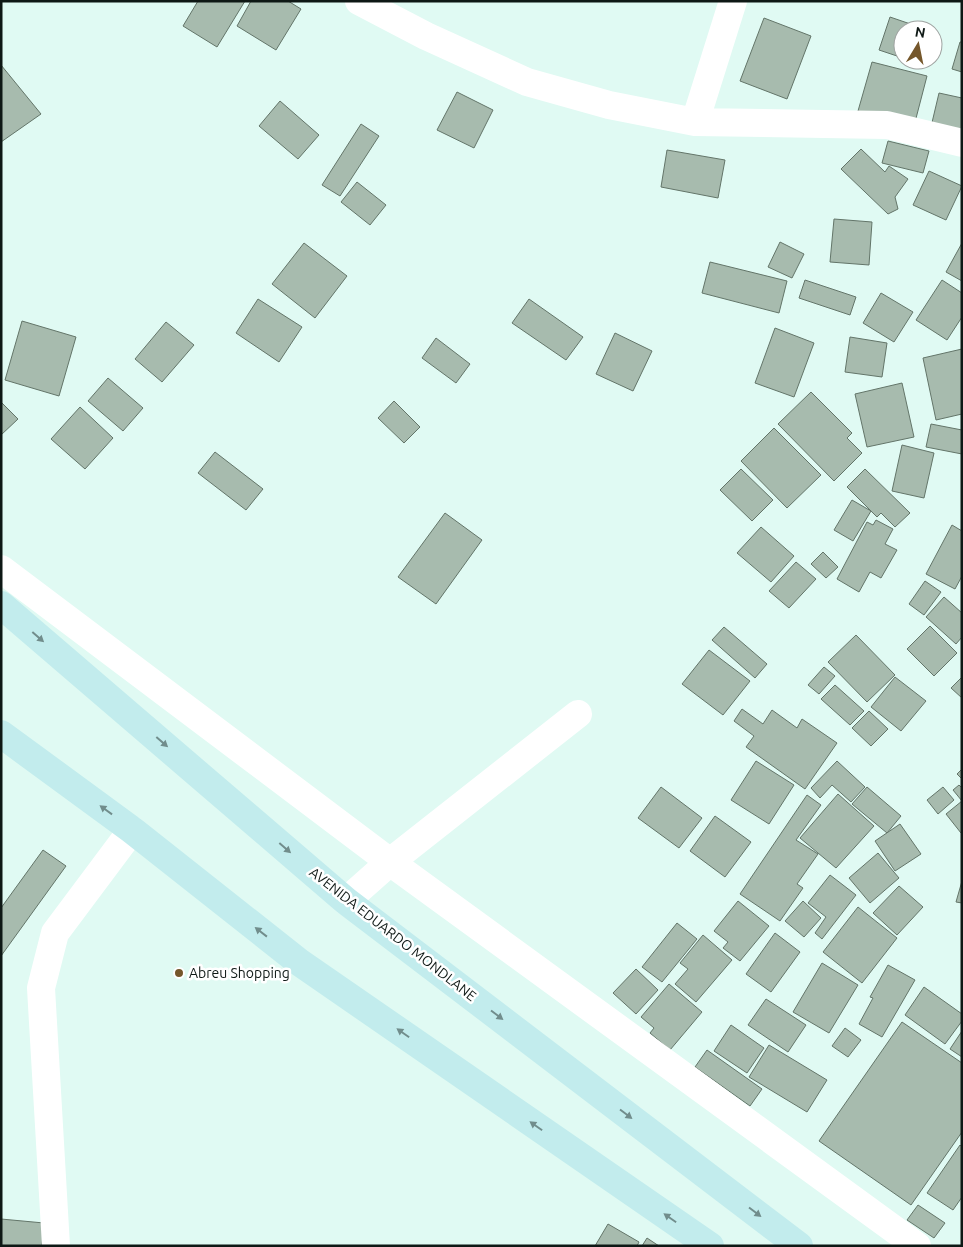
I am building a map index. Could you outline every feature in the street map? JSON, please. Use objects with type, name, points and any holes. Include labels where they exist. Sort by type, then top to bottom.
[{"type":"main road","name":"AVENIDA EDUARDO MONDLANE","points":[[1,605],[346,901],[799,1246]]},
{"type":"main road","points":[[1,734],[132,830],[300,962],[710,1246]]},
{"type":"street","points":[[359,1],[426,36],[527,82],[609,104],[695,122],[887,125],[962,143]]},
{"type":"street","points":[[695,122],[733,1]]},
{"type":"street","points":[[1,569],[390,862],[917,1246]]},
{"type":"street","points":[[346,901],[390,862],[578,714]]},
{"type":"street","points":[[56,1246],[41,988],[55,933],[132,830]]},
{"type":"building","points":[[198,1],[245,1],[217,47],[183,26]]},
{"type":"building","points":[[251,1],[288,1],[301,9],[276,50],[237,26]]},
{"type":"building","points":[[890,17],[899,20],[893,20],[893,55],[879,50]]},
{"type":"building","points":[[764,18],[811,36],[787,99],[740,81]]},
{"type":"building","points":[[960,42],[962,42],[962,72],[952,69]]},
{"type":"building","points":[[872,62],[893,67],[893,70],[903,70],[927,76],[914,126],[858,111]]},
{"type":"building","points":[[1,65],[41,114],[1,142]]},
{"type":"building","points":[[457,92],[493,110],[474,148],[437,130]]},
{"type":"building","points":[[939,93],[962,98],[962,139],[930,131]]},
{"type":"building","points":[[280,101],[319,135],[298,159],[259,126]]},
{"type":"building","points":[[361,124],[379,136],[340,196],[322,185]]},
{"type":"building","points":[[888,141],[929,151],[923,173],[882,163]]},
{"type":"building","points":[[861,149],[885,172],[889,166],[908,179],[895,197],[898,209],[888,214],[841,169]]},
{"type":"building","points":[[667,150],[725,160],[718,198],[661,187]]},
{"type":"building","points":[[929,171],[962,186],[946,220],[913,205]]},
{"type":"building","points":[[357,182],[386,205],[370,225],[341,202]]},
{"type":"building","points":[[834,219],[872,222],[869,265],[830,262]]},
{"type":"building","points":[[780,242],[804,254],[792,278],[768,267]]},
{"type":"building","points":[[304,243],[347,276],[315,318],[272,284]]},
{"type":"building","points":[[962,243],[962,281],[946,272]]},
{"type":"building","points":[[710,262],[787,281],[779,313],[702,293]]},
{"type":"building","points":[[805,280],[856,297],[850,315],[799,298]]},
{"type":"building","points":[[942,280],[962,293],[962,317],[947,340],[916,320]]},
{"type":"building","points":[[881,293],[913,312],[894,342],[863,323]]},
{"type":"building","points":[[258,299],[302,327],[279,362],[236,333]]},
{"type":"building","points":[[529,299],[583,337],[566,360],[512,323]]},
{"type":"building","points":[[22,321],[76,337],[59,396],[5,380]]},
{"type":"building","points":[[166,322],[194,345],[162,382],[135,359]]},
{"type":"building","points":[[775,328],[814,343],[794,397],[755,383]]},
{"type":"building","points":[[615,333],[652,351],[633,391],[596,374]]},
{"type":"building","points":[[850,337],[887,343],[882,377],[845,372]]},
{"type":"building","points":[[436,338],[470,364],[456,383],[422,358]]},
{"type":"building","points":[[962,349],[962,414],[936,420],[923,358]]},
{"type":"building","points":[[108,378],[143,408],[123,431],[88,401]]},
{"type":"building","points":[[902,383],[914,437],[867,447],[855,394]]},
{"type":"building","points":[[811,392],[852,433],[847,438],[862,453],[834,481],[778,424]]},
{"type":"building","points":[[394,401],[420,427],[404,443],[378,418]]},
{"type":"building","points":[[1,402],[18,419],[1,435]]},
{"type":"building","points":[[80,407],[113,438],[85,469],[51,439]]},
{"type":"building","points":[[931,424],[962,430],[962,454],[926,447]]},
{"type":"building","points":[[774,428],[821,475],[787,508],[741,461]]},
{"type":"building","points":[[902,445],[934,453],[924,498],[892,491]]},
{"type":"building","points":[[215,452],[263,489],[246,510],[198,473]]},
{"type":"building","points":[[741,469],[773,500],[752,521],[720,490]]},
{"type":"building","points":[[865,469],[910,513],[895,527],[881,513],[877,517],[847,487]]},
{"type":"building","points":[[852,500],[871,511],[853,541],[834,530]]},
{"type":"building","points":[[445,513],[482,540],[436,604],[398,577]]},
{"type":"building","points":[[876,520],[893,529],[885,544],[897,550],[881,578],[870,572],[859,592],[837,579],[867,522],[873,525]]},
{"type":"building","points":[[952,525],[962,531],[962,576],[955,589],[926,574]]},
{"type":"building","points":[[761,527],[794,556],[771,582],[737,553]]},
{"type":"building","points":[[823,552],[838,567],[826,578],[811,564]]},
{"type":"building","points":[[796,562],[816,579],[789,608],[769,591]]},
{"type":"building","points":[[925,581],[941,592],[924,615],[909,604]]},
{"type":"building","points":[[944,597],[962,613],[962,637],[956,644],[926,617]]},
{"type":"building","points":[[930,626],[957,653],[934,676],[907,649]]},
{"type":"building","points":[[724,627],[767,664],[755,678],[712,640]]},
{"type":"building","points":[[856,635],[895,675],[867,702],[828,662]]},
{"type":"building","points":[[709,650],[750,681],[723,715],[682,684]]},
{"type":"building","points":[[824,667],[835,676],[819,694],[808,685]]},
{"type":"building","points":[[895,677],[926,701],[901,731],[871,707]]},
{"type":"building","points":[[962,677],[962,698],[951,688]]},
{"type":"building","points":[[835,685],[864,711],[850,725],[821,699]]},
{"type":"building","points":[[742,709],[763,724],[772,710],[797,728],[802,719],[837,743],[805,789],[746,747],[754,736],[734,721]]},
{"type":"building","points":[[869,711],[888,729],[871,746],[852,728]]},
{"type":"building","points":[[756,761],[794,785],[769,824],[731,800]]},
{"type":"building","points":[[837,761],[865,787],[851,802],[832,785],[820,798],[811,788]]},
{"type":"building","points":[[962,769],[962,779],[957,774]]},
{"type":"building","points":[[959,785],[962,788],[962,801],[953,790]]},
{"type":"building","points":[[661,787],[702,818],[679,848],[638,818]]},
{"type":"building","points":[[867,787],[901,816],[887,833],[852,804]]},
{"type":"building","points":[[943,787],[954,800],[938,814],[927,800]]},
{"type":"building","points":[[838,794],[874,826],[836,868],[800,838]]},
{"type":"building","points":[[807,795],[821,805],[796,840],[818,854],[797,884],[803,888],[780,921],[740,894]]},
{"type":"building","points":[[962,801],[962,833],[961,833],[946,814]]},
{"type":"building","points":[[715,816],[751,842],[725,877],[690,851]]},
{"type":"building","points":[[900,824],[921,854],[895,871],[875,841]]},
{"type":"building","points":[[43,850],[66,866],[1,956],[1,908]]},
{"type":"building","points":[[878,853],[899,878],[870,903],[849,878]]},
{"type":"building","points":[[830,875],[856,895],[822,939],[815,933],[826,917],[808,903]]},
{"type":"building","points":[[962,881],[962,903],[956,902]]},
{"type":"building","points":[[899,886],[923,907],[897,935],[873,913]]},
{"type":"building","points":[[738,901],[769,926],[740,961],[723,948],[728,942],[714,931]]},
{"type":"building","points":[[803,901],[821,918],[804,937],[785,921]]},
{"type":"building","points":[[858,907],[897,938],[862,983],[823,952]]},
{"type":"building","points":[[677,923],[697,939],[662,982],[642,967]]},
{"type":"building","points":[[775,933],[800,952],[771,992],[746,974]]},
{"type":"building","points":[[703,935],[732,960],[696,1002],[675,984],[688,969],[680,963]]},
{"type":"building","points":[[822,963],[858,985],[829,1033],[793,1012]]},
{"type":"building","points":[[888,965],[915,980],[882,1037],[859,1024],[873,998],[870,997]]},
{"type":"building","points":[[636,969],[658,990],[636,1014],[613,993]]},
{"type":"building","points":[[669,984],[702,1012],[670,1050],[650,1033],[654,1028],[641,1017]]},
{"type":"building","points":[[924,987],[962,1014],[962,1021],[945,1044],[905,1015]]},
{"type":"building","points":[[766,999],[806,1025],[788,1052],[748,1025]]},
{"type":"building","points":[[902,1022],[962,1063],[962,1132],[911,1205],[819,1141]]},
{"type":"building","points":[[731,1025],[764,1048],[747,1073],[714,1051]]},
{"type":"building","points":[[845,1028],[861,1040],[848,1057],[832,1046]]},
{"type":"building","points":[[962,1031],[962,1057],[950,1049]]},
{"type":"building","points":[[769,1045],[827,1080],[807,1112],[749,1077]]},
{"type":"building","points":[[707,1050],[762,1089],[750,1106],[695,1067]]},
{"type":"building","points":[[960,1145],[962,1147],[962,1197],[953,1210],[927,1193]]},
{"type":"building","points":[[918,1205],[945,1223],[934,1238],[907,1220]]},
{"type":"building","points":[[1,1219],[44,1223],[42,1246],[1,1246]]},
{"type":"building","points":[[608,1224],[639,1242],[637,1246],[595,1246]]},
{"type":"building","points":[[647,1238],[659,1246],[642,1246]]},
{"type":"place","name":"Abreu Shopping","points":[[179,973]]}]
